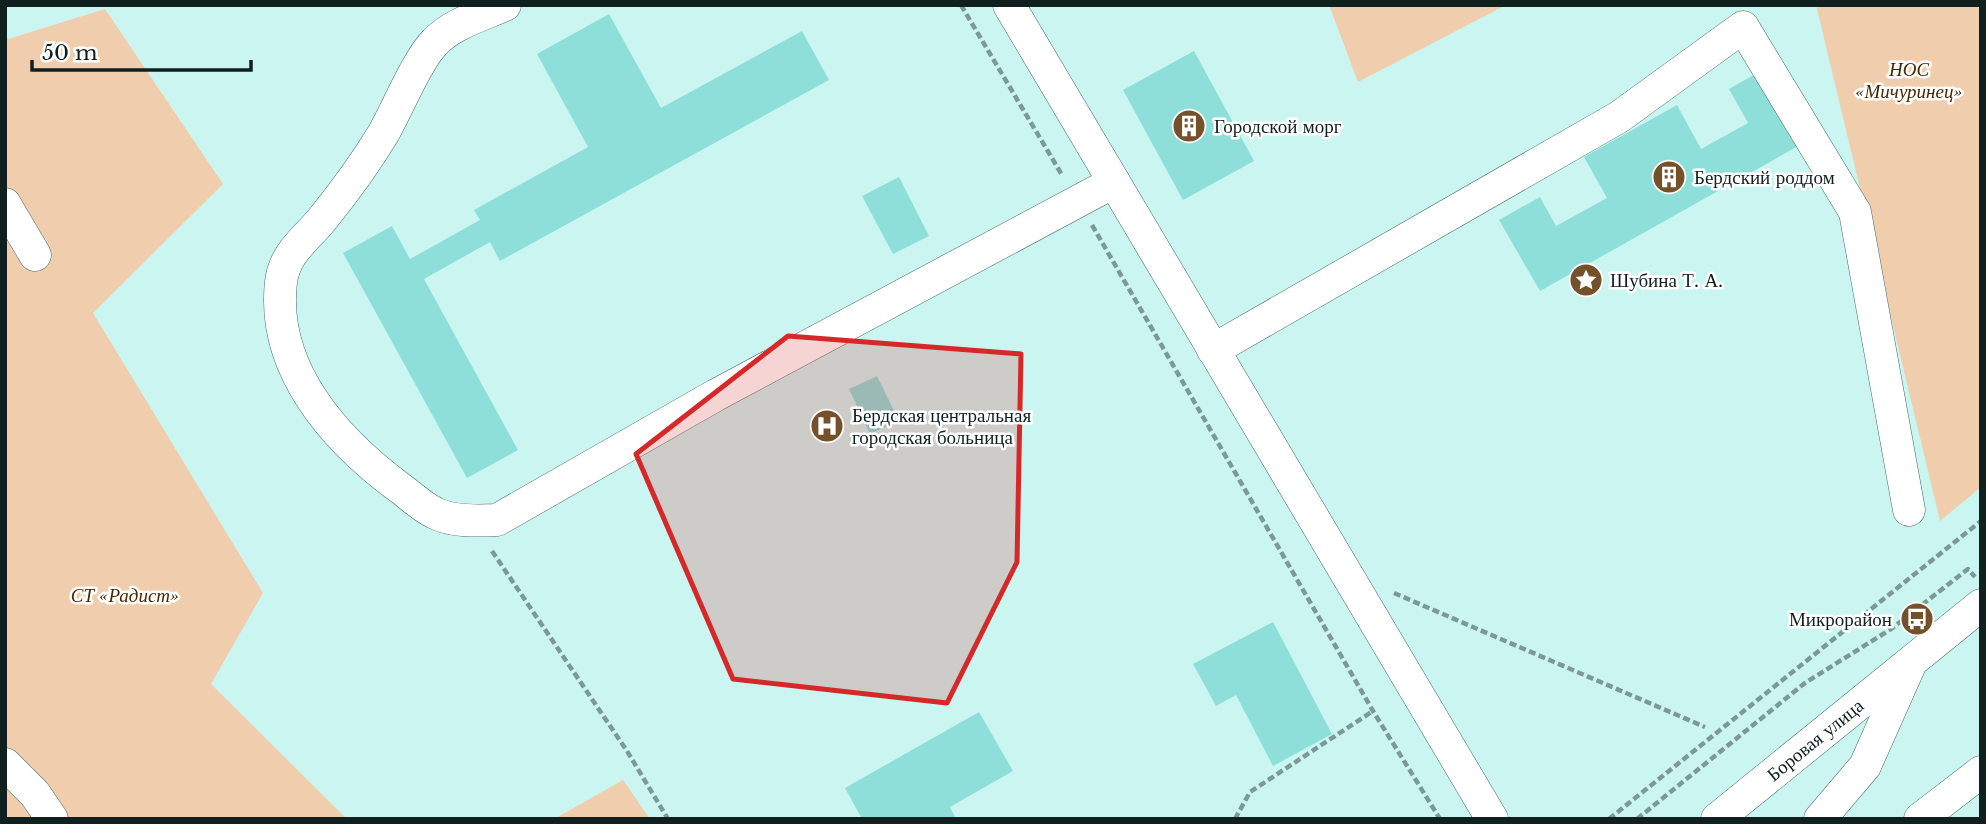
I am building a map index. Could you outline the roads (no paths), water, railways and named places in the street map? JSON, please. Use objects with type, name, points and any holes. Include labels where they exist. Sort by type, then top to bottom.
[{"type":"street","points":[[505,5],[446,31],[432,45],[382,136],[324,218],[288,256],[282,280],[281,310],[287,343],[305,391],[347,444],[436,514],[472,521],[497,520],[716,395],[1114,182]]},
{"type":"street","points":[[1009,5],[1492,819]]},
{"type":"street","points":[[1213,350],[1619,117],[1744,16],[1855,212],[1909,510]]},
{"type":"street","points":[[5,204],[35,255]]},
{"type":"street","name":"Боровая улица","points":[[1717,819],[1981,605]]},
{"type":"street","name":"Боровая улица","points":[[1820,819],[1865,766],[1912,660]]},
{"type":"street","points":[[5,764],[35,794],[52,819]]},
{"type":"street","points":[[1920,819],[1981,772]]},
{"type":"place","name":"Городской морг","points":[[1189,126]]},
{"type":"place","name":"Бердский роддом","points":[[1669,177]]},
{"type":"place","name":"Шубина Т. А.","points":[[1586,280]]},
{"type":"place","name":"Бердская центральная городская больница","points":[[827,426]]},
{"type":"place","name":"Микрорайон","points":[[1917,619]]},
{"type":"park label","name":"НОС «Мичуринец»","points":[[1909,80]]},
{"type":"park label","name":"СТ «Радист»","points":[[125,595]]}]
